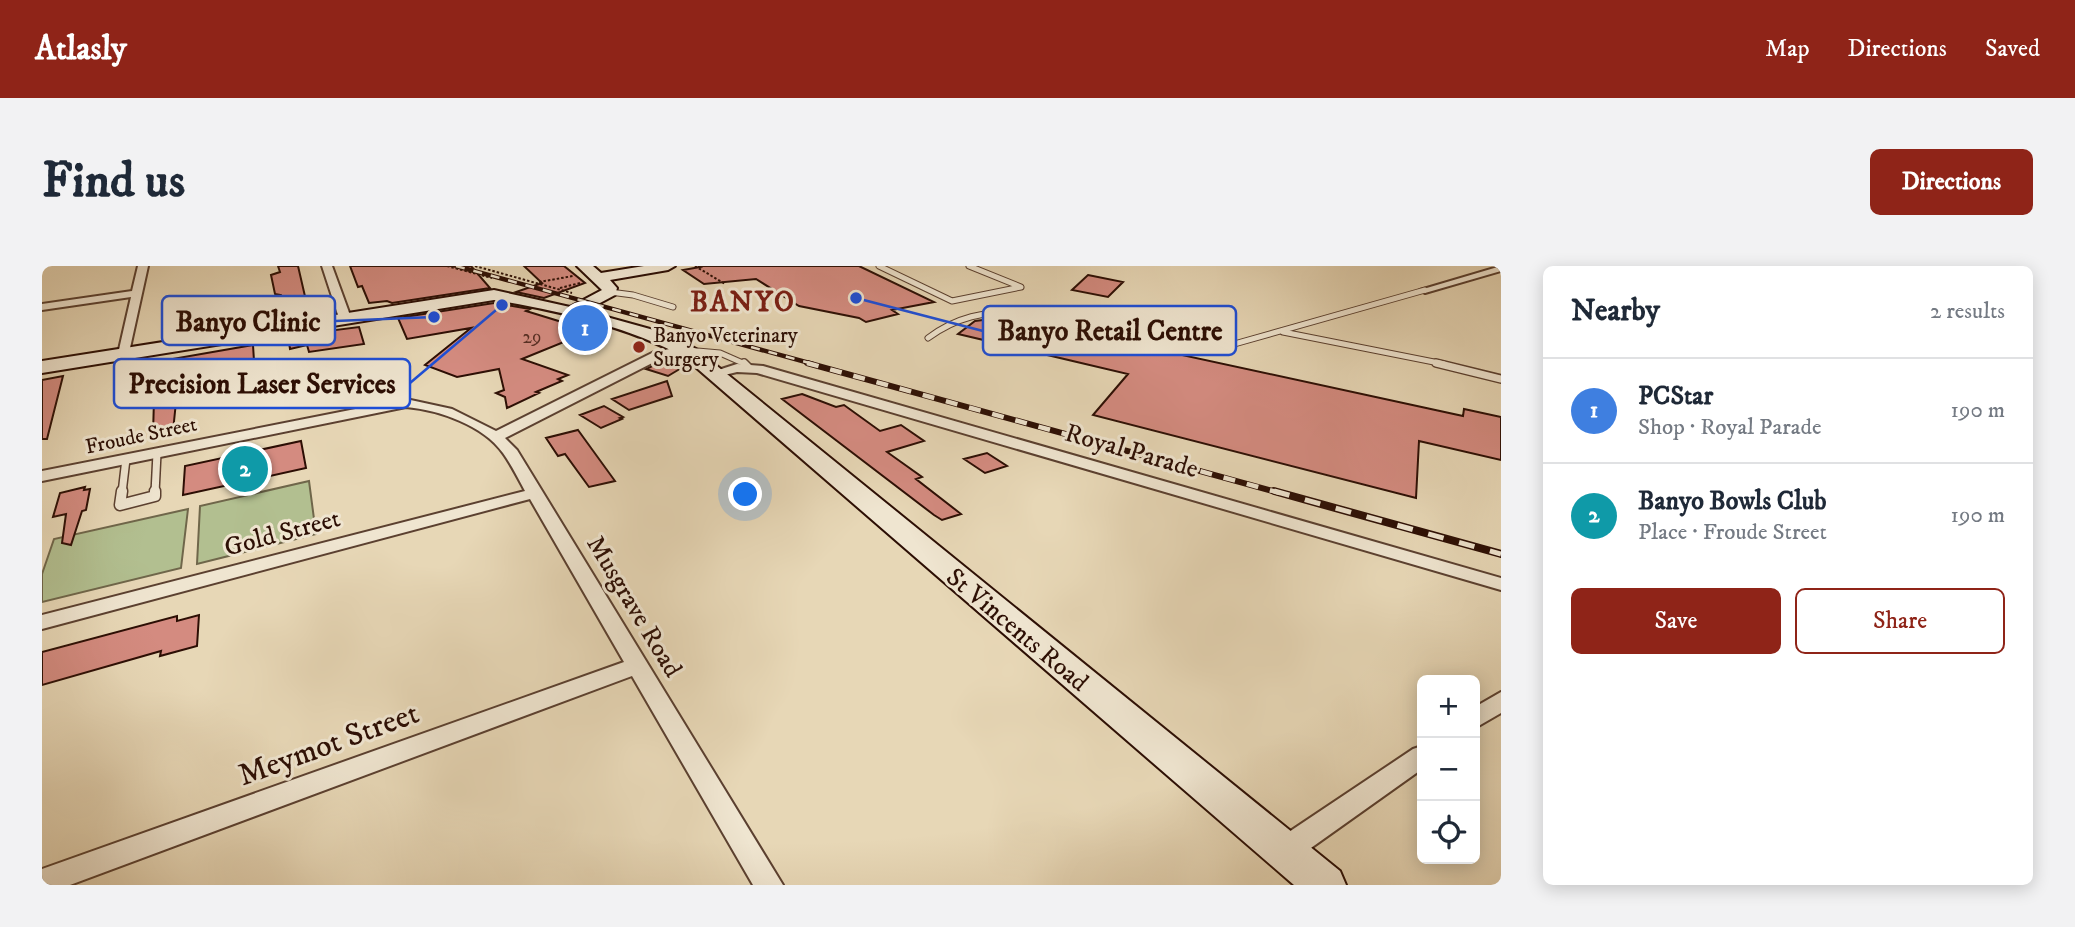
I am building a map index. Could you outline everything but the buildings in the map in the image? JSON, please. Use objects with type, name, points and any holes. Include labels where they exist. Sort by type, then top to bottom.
[{"type":"main road","points":[[594,280],[668,266]]},
{"type":"main road","points":[[572,312],[610,292],[610,288],[583,271]]},
{"type":"main road","name":"Royal Parade","points":[[345,318],[389,314],[500,295],[572,312],[667,340],[685,350],[712,374]]},
{"type":"main road","points":[[42,367],[345,318]]},
{"type":"main road","name":"St Vincents Road","points":[[712,374],[1325,885]]},
{"type":"street","points":[[124,354],[144,266]]},
{"type":"street","points":[[327,266],[345,318]]},
{"type":"street","points":[[1425,290],[1501,268]]},
{"type":"street","points":[[42,307],[138,293]]},
{"type":"street","points":[[497,436],[658,355],[685,350]]},
{"type":"street","name":"Royal Parade","points":[[712,374],[748,367],[1501,584]]},
{"type":"street","name":"Musgrave Road","points":[[413,403],[435,408],[497,436],[509,450],[769,885]]},
{"type":"street","name":"Froude Street","points":[[42,477],[413,403]]},
{"type":"street","name":"Gold Street","points":[[42,622],[535,493]]},
{"type":"street","name":"Meymot Street","points":[[42,882],[637,666]]},
{"type":"street","points":[[1480,716],[1501,701]]},
{"type":"street","points":[[1284,851],[1417,759]]},
{"type":"lane","points":[[879,266],[952,301],[1021,287],[969,266]]},
{"type":"lane","points":[[928,338],[959,319],[998,310],[1034,313],[1213,351],[1425,290]]},
{"type":"lane","points":[[610,292],[630,294],[673,307]]},
{"type":"lane","points":[[650,300],[662,298]]},
{"type":"lane","points":[[1280,331],[1452,366],[1501,379]]},
{"type":"lane","name":"Royal Parade","points":[[685,350],[707,350],[744,362],[748,367]]},
{"type":"lane","points":[[126,459],[120,505],[155,496],[157,453]]},
{"type":"path","points":[[475,266],[577,294]]},
{"type":"path","points":[[695,266],[725,284]]},
{"type":"path","points":[[537,283],[583,271]]},
{"type":"path","points":[[558,289],[594,280]]},
{"type":"green space","points":[[309,481],[316,534],[197,564],[200,506]]},
{"type":"green space","points":[[188,509],[181,568],[42,602],[42,574],[54,539]]},
{"type":"railway","points":[[456,266],[813,364]]},
{"type":"railway","points":[[807,363],[1280,493]]},
{"type":"railway","points":[[1274,491],[1501,554]]},
{"type":"place","name":"Banyo Retail Centre","points":[[856,298]]},
{"type":"place","name":"Precision Laser Services","points":[[502,305]]},
{"type":"place","name":"Banyo Clinic","points":[[434,317]]},
{"type":"place","name":"PCStar","points":[[585,328]]},
{"type":"place","name":"Banyo Veterinary Surgery","points":[[639,347]]},
{"type":"place","name":"Banyo Bowls Club","points":[[245,469]]},
{"type":"district","name":"BANYO","points":[[743,301]]}]
